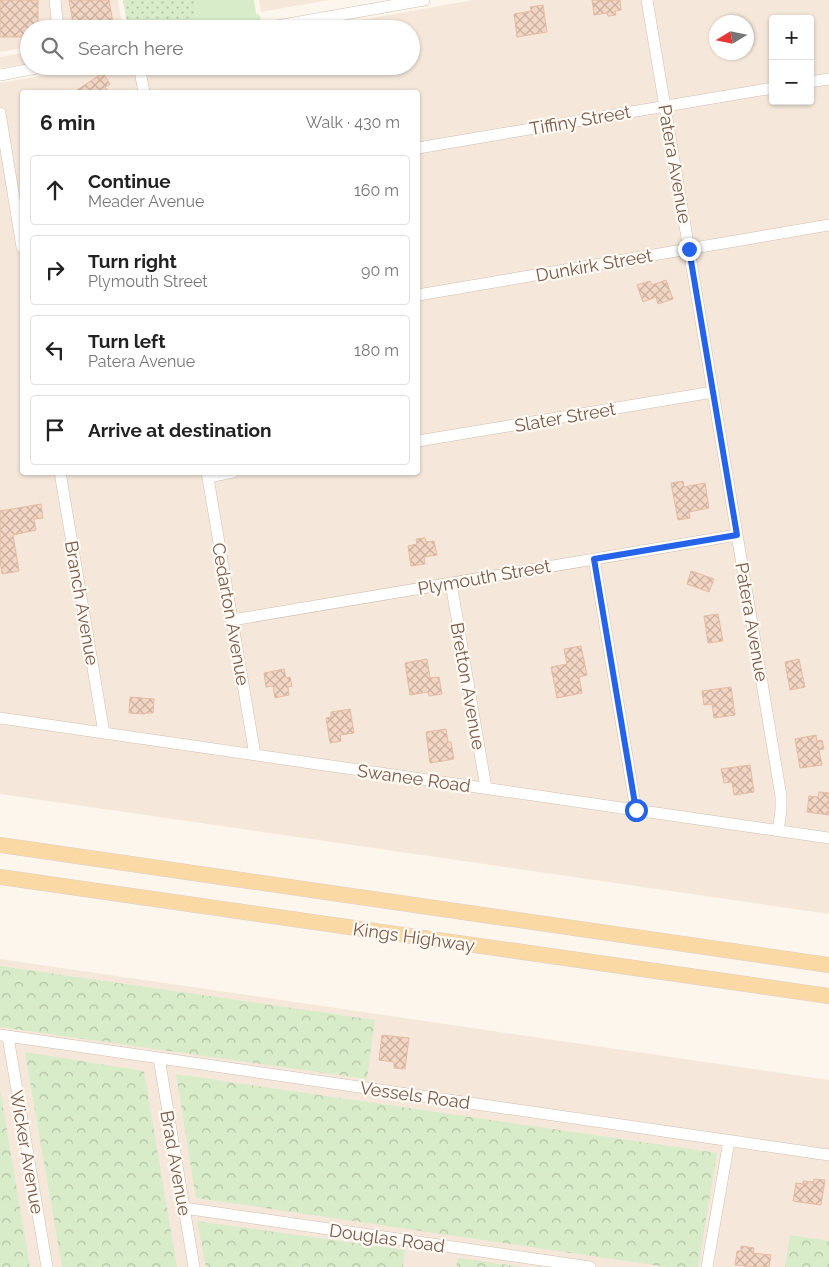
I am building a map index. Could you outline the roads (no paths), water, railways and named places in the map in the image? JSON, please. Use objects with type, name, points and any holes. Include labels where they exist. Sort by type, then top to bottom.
[{"type":"main road","name":"Kings Highway","points":[[0,845],[829,965]]},
{"type":"main road","name":"Kings Highway","points":[[0,877],[829,996]]},
{"type":"street","points":[[55,0],[57,20]]},
{"type":"street","points":[[311,20],[424,0]]},
{"type":"street","name":"Patera Avenue","points":[[647,0],[781,796],[778,831]]},
{"type":"street","points":[[0,75],[20,71]]},
{"type":"street","points":[[141,75],[144,90]]},
{"type":"street","points":[[814,81],[829,78]]},
{"type":"street","name":"Tiffiny Street","points":[[420,148],[769,89]]},
{"type":"street","points":[[0,113],[20,235]]},
{"type":"street","name":"Dunkirk Street","points":[[420,294],[829,226]]},
{"type":"street","name":"Slater Street","points":[[420,442],[713,392]]},
{"type":"street","name":"Branch Avenue","points":[[61,475],[104,733]]},
{"type":"street","name":"Cedarton Avenue","points":[[208,475],[255,755]]},
{"type":"street","name":"Plymouth Street","points":[[232,620],[737,535]]},
{"type":"street","points":[[594,559],[636,810]]},
{"type":"street","name":"Bretton Avenue","points":[[451,583],[486,788]]},
{"type":"street","name":"Swanee Road","points":[[0,718],[829,838]]},
{"type":"street","name":"Vessels Road","points":[[4,1036],[829,1155]]},
{"type":"street","name":"Wicker Avenue","points":[[4,1036],[47,1267]]},
{"type":"street","name":"Brad Avenue","points":[[159,1058],[194,1267]]},
{"type":"street","points":[[708,1267],[729,1141]]},
{"type":"street","name":"Douglas Road","points":[[184,1208],[590,1267]]}]
